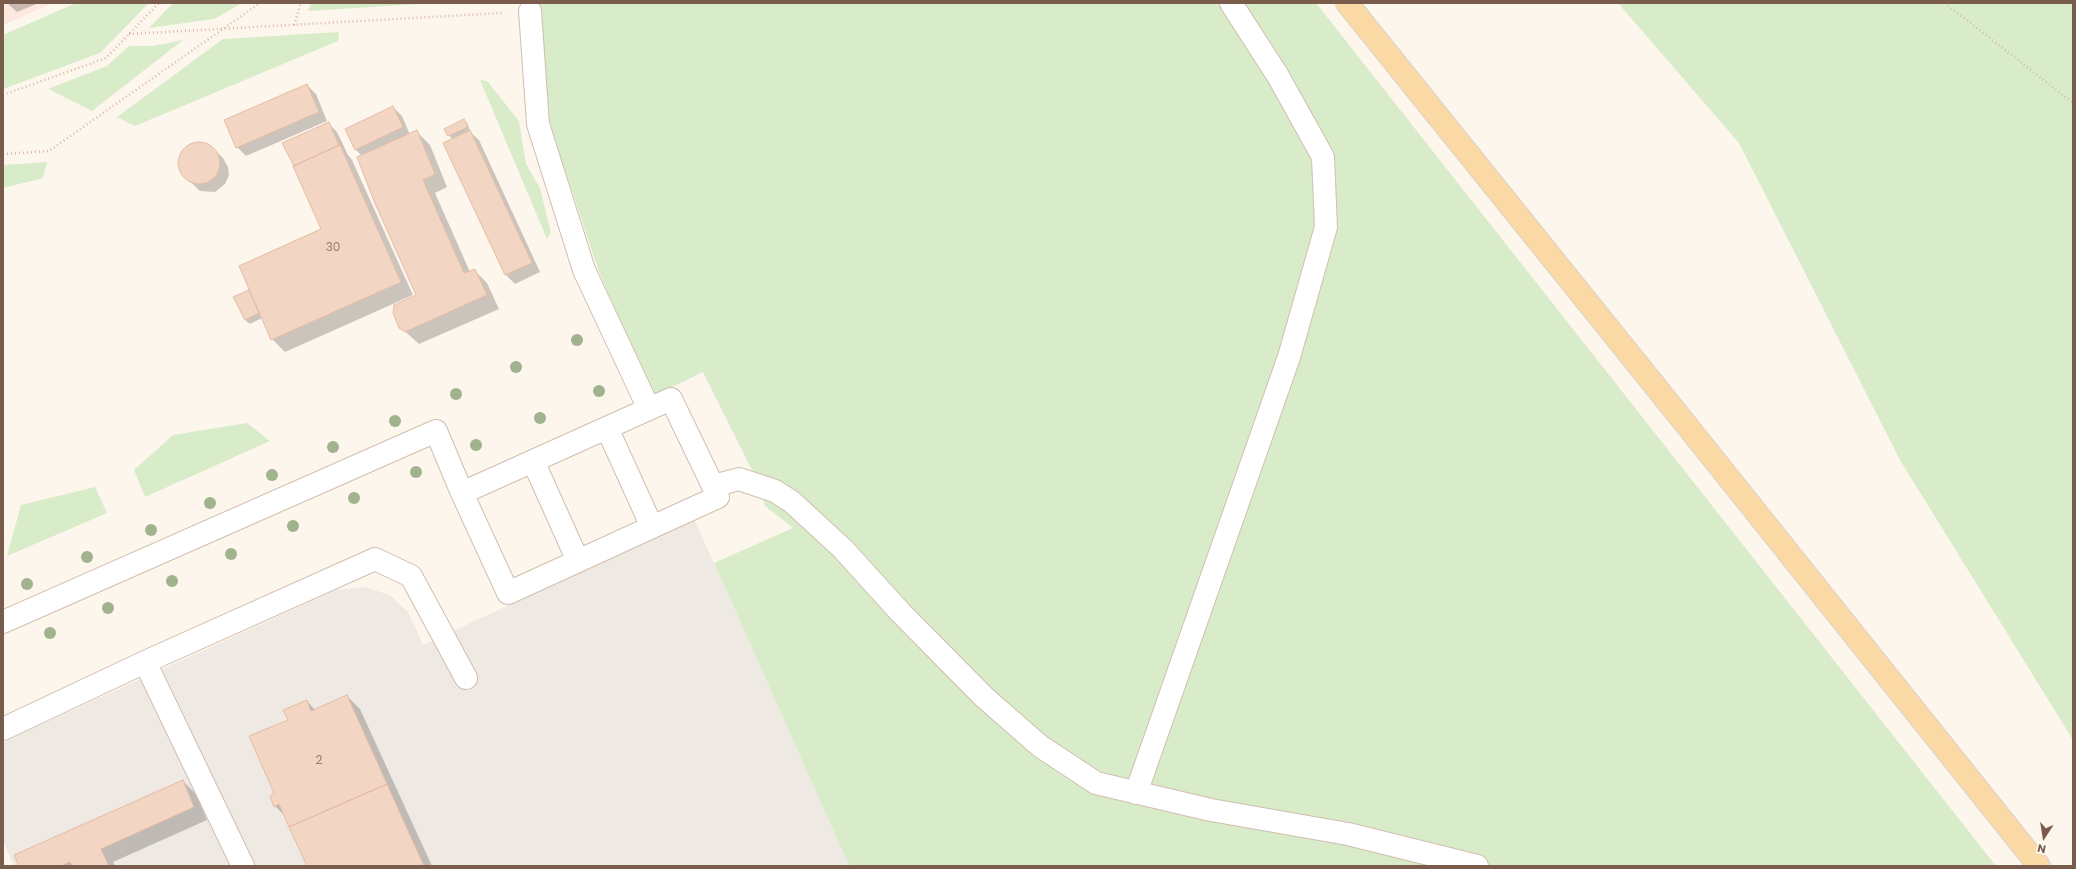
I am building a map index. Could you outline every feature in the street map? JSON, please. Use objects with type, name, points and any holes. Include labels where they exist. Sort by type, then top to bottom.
[{"type":"main road","points":[[1346,3],[1689,428],[2039,866]]},
{"type":"lane","points":[[1136,793],[1289,357],[1326,227],[1323,157],[1278,76],[1231,3]]},
{"type":"lane","points":[[530,11],[538,124],[584,270],[648,409]]},
{"type":"lane","points":[[3,622],[436,431],[462,493],[508,593],[718,497],[671,399],[462,493]]},
{"type":"lane","points":[[607,428],[652,527]]},
{"type":"lane","points":[[533,462],[578,561]]},
{"type":"lane","points":[[713,486],[739,479],[774,491],[792,502],[843,549],[902,613],[984,697],[1040,746],[1096,783],[1211,810],[1348,834],[1477,866]]},
{"type":"lane","points":[[3,729],[145,662],[375,559],[411,576],[466,678]]},
{"type":"lane","points":[[145,662],[243,866]]},
{"type":"path","points":[[3,95],[106,58],[159,3]]},
{"type":"path","points":[[3,154],[49,151],[260,3]]},
{"type":"path","points":[[294,25],[302,3]]},
{"type":"path","points":[[1944,3],[2073,103]]},
{"type":"path","points":[[129,34],[222,30],[530,11]]},
{"type":"shaded area","points":[[3,3],[53,3],[3,25]]},
{"type":"shaded area","points":[[694,519],[850,866],[14,866],[3,840],[3,743],[7,740],[336,590],[364,587],[390,595],[408,612],[423,645]]},
{"type":"green space","points":[[76,3],[149,3],[100,53],[3,89],[3,35]]},
{"type":"green space","points":[[173,3],[242,3],[214,19],[149,28]]},
{"type":"green space","points":[[311,3],[436,3],[308,11]]},
{"type":"green space","points":[[539,3],[1316,3],[1996,866],[849,865],[714,563],[793,528],[765,506],[753,472],[703,372],[652,397],[598,269],[549,122]]},
{"type":"green space","points":[[1618,3],[2073,3],[2073,740],[1900,460],[1739,143]]},
{"type":"green space","points":[[339,32],[338,41],[135,126],[117,117],[223,39]]},
{"type":"green space","points":[[183,40],[92,111],[48,89],[107,66],[129,46],[153,46]]},
{"type":"green space","points":[[480,80],[487,81],[519,121],[526,164],[540,188],[551,233],[547,239]]},
{"type":"green space","points":[[47,162],[43,178],[3,188],[3,165]]},
{"type":"green space","points":[[247,423],[270,441],[145,497],[134,470],[173,435]]},
{"type":"green space","points":[[95,487],[107,513],[7,556],[21,505]]},
{"type":"building","points":[[307,84],[319,112],[236,148],[224,120]]},
{"type":"building","points":[[393,106],[403,127],[355,150],[345,129]]},
{"type":"building","points":[[464,119],[468,127],[448,136],[444,129]]},
{"type":"building","points":[[329,122],[339,145],[294,166],[282,143]]},
{"type":"building","points":[[417,130],[435,174],[423,180],[464,273],[475,269],[487,295],[405,332],[399,328],[393,313],[394,305],[416,295],[374,201],[357,157]]},
{"type":"building","points":[[470,130],[532,263],[505,275],[443,143]]},
{"type":"building","points":[[199,142],[214,148],[220,163],[214,178],[199,184],[184,178],[178,163],[184,148]]},
{"type":"building","points":[[340,145],[401,282],[271,340],[239,266],[321,229],[293,166]]},
{"type":"building","points":[[249,290],[259,313],[245,320],[233,297]]},
{"type":"building","points":[[347,695],[387,784],[289,827],[279,804],[274,807],[270,796],[274,793],[249,736],[288,720],[283,710],[307,700],[311,711]]},
{"type":"building","points":[[183,780],[194,807],[101,849],[109,866],[72,866],[70,862],[61,866],[19,866],[14,855]]},
{"type":"building","points":[[387,784],[424,866],[307,866],[289,827]]}]
